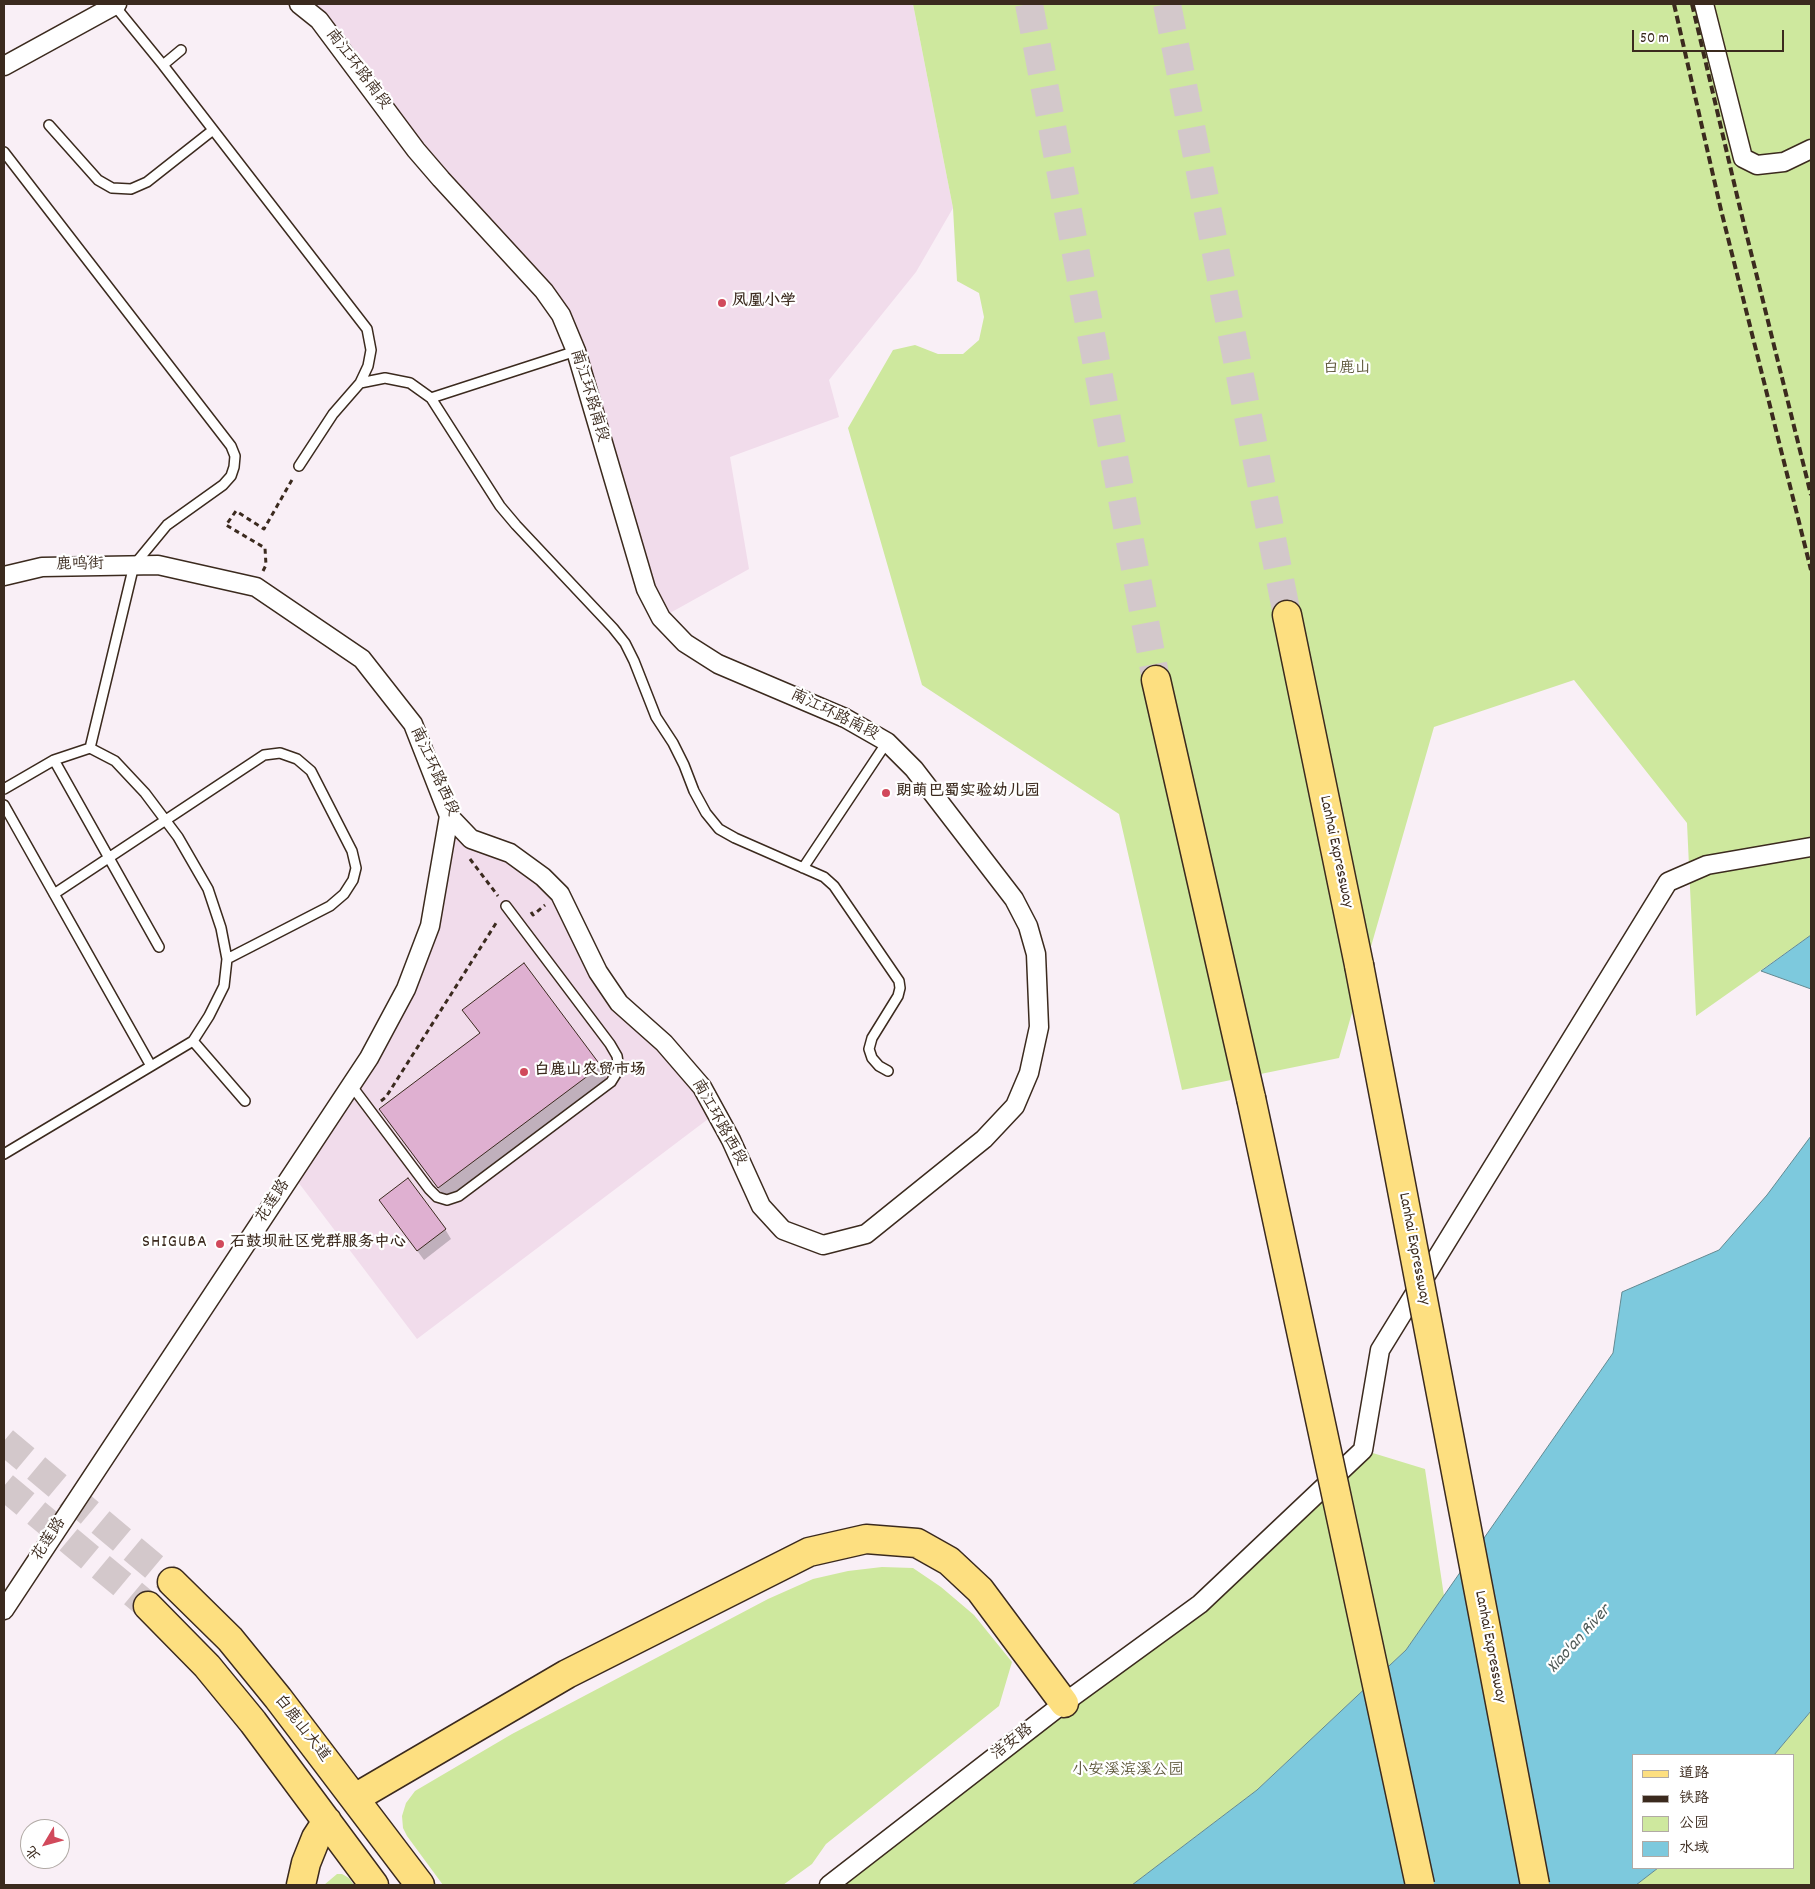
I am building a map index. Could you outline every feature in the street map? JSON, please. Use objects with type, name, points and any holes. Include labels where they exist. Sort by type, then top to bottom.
[{"type":"main road","name":"Lanhai Expressway","points":[[1287,615],[1358,965],[1535,1885]]},
{"type":"main road","points":[[1156,680],[1251,1098],[1420,1885]]},
{"type":"main road","points":[[355,1798],[593,1661],[809,1552],[866,1539],[917,1543],[949,1561],[980,1590],[1064,1703]]},
{"type":"main road","name":"白鹿山大道","points":[[172,1582],[230,1639],[278,1698],[420,1885]]},
{"type":"main road","name":"白鹿山大道","points":[[148,1606],[207,1666],[253,1722],[374,1885]]},
{"type":"main road","points":[[301,1885],[306,1863],[316,1838],[327,1821]]},
{"type":"street","name":"南江环路南段","points":[[299,4],[319,20],[416,150],[440,179],[544,291],[561,315],[576,351],[646,589],[661,618],[685,643],[718,664],[846,718],[887,742]]},
{"type":"street","points":[[1704,4],[1743,158],[1757,165],[1784,162],[1811,149]]},
{"type":"street","points":[[4,66],[115,5]]},
{"type":"street","name":"鹿鸣街","points":[[4,576],[42,567],[158,565]]},
{"type":"street","name":"南江环路西段","points":[[158,565],[256,587],[362,659],[413,724],[449,816],[471,839],[510,853],[543,877],[560,894],[598,972],[619,1002],[664,1043],[702,1088],[731,1140],[761,1206],[783,1230],[823,1245],[866,1234],[984,1139],[1015,1106],[1030,1073],[1039,1027],[1036,954],[1028,926],[1008,892],[914,769],[887,742]]},
{"type":"street","name":"花莲路","points":[[4,1610],[369,1058],[406,989],[430,926],[449,816]]},
{"type":"street","name":"涪安路","points":[[829,1885],[1064,1703],[1200,1604],[1363,1450],[1380,1350],[1668,882],[1707,865],[1811,847]]},
{"type":"lane","points":[[115,5],[368,329],[371,350],[368,366],[360,383],[333,414],[299,466]]},
{"type":"lane","points":[[163,65],[181,50]]},
{"type":"lane","points":[[49,125],[98,180],[112,188],[130,189],[147,182],[213,130]]},
{"type":"lane","points":[[4,152],[231,446],[235,456],[231,476],[223,485],[167,525],[134,565],[90,748]]},
{"type":"lane","points":[[431,398],[576,351]]},
{"type":"lane","points":[[360,383],[385,378],[410,383],[431,398],[500,506],[625,643],[656,718],[673,742],[706,813],[719,829],[735,838],[824,877],[834,886],[899,981],[898,996],[872,1038],[869,1048],[872,1058],[879,1066],[888,1071]]},
{"type":"lane","points":[[804,868],[887,742]]},
{"type":"lane","points":[[4,789],[54,760],[90,748],[115,761],[145,793],[166,820],[208,889],[221,928],[227,960],[224,986],[209,1016],[193,1041],[4,1154]]},
{"type":"lane","points":[[54,894],[264,755],[280,753],[297,759],[311,771],[352,851],[356,868],[353,880],[344,894],[330,906],[227,960]]},
{"type":"lane","points":[[54,760],[159,947]]},
{"type":"lane","points":[[4,806],[151,1066]]},
{"type":"lane","points":[[350,1085],[429,1189],[438,1197],[447,1200],[459,1196],[611,1082],[619,1069],[617,1056],[610,1044],[506,906]]},
{"type":"lane","points":[[193,1041],[244,1101]]},
{"type":"path","points":[[256,587],[266,565],[264,548],[226,525],[236,511],[264,529],[299,466]]},
{"type":"path","points":[[467,855],[506,906]]},
{"type":"path","points":[[380,1125],[383,1119],[374,1107],[386,1097],[506,906],[519,896],[533,915],[560,894]]},
{"type":"shaded area","name":"凤凰小学","points":[[299,4],[913,4],[953,208],[916,272],[829,380],[839,417],[730,457],[749,569],[661,618],[561,315]]},
{"type":"shaded area","name":"白鹿山农贸市场","points":[[449,816],[543,877],[598,972],[716,1113],[417,1339],[292,1174],[406,989]]},
{"type":"green space","name":"白鹿山","points":[[913,4],[1811,4],[1811,935],[1696,1016],[1687,823],[1574,680],[1434,727],[1339,1058],[1182,1090],[1119,814],[922,685],[848,428],[893,350],[915,345],[938,354],[963,354],[979,340],[984,317],[979,293],[957,281],[953,208]]},
{"type":"green space","name":"小安溪滨溪公园","points":[[1363,1450],[1425,1469],[1444,1596],[1406,1650],[1257,1790],[1132,1885],[829,1885],[1200,1604]]},
{"type":"green space","points":[[882,1567],[913,1568],[941,1587],[974,1615],[1012,1662],[999,1706],[826,1844],[812,1864],[783,1885],[443,1885],[407,1836],[403,1828],[402,1816],[406,1803],[415,1791],[512,1734],[768,1599],[813,1579],[848,1571]]},
{"type":"green space","points":[[1811,1711],[1811,1885],[1636,1885],[1657,1869],[1795,1869],[1795,1754],[1775,1754]]},
{"type":"green space","points":[[337,1874],[342,1874],[349,1878],[354,1885],[324,1885]]},
{"type":"water","points":[[1811,935],[1811,989],[1761,971]]},
{"type":"water","name":"Xiao'an River","points":[[1811,1136],[1811,1711],[1775,1754],[1632,1754],[1632,1869],[1657,1869],[1636,1885],[1132,1885],[1257,1790],[1406,1650],[1613,1353],[1622,1292],[1719,1250],[1767,1195]]},
{"type":"building","points":[[524,963],[601,1066],[438,1188],[379,1109],[480,1033],[462,1010]]},
{"type":"building","points":[[408,1178],[446,1229],[417,1251],[379,1200]]},
{"type":"tunnel","points":[[1029,4],[1156,680]]},
{"type":"tunnel","points":[[1167,4],[1287,615]]},
{"type":"tunnel","points":[[4,1441],[172,1582]]},
{"type":"tunnel","points":[[4,1486],[148,1606]]},
{"type":"railway","points":[[1674,4],[1721,210],[1811,570]]},
{"type":"railway","points":[[1692,4],[1811,495]]},
{"type":"place","name":"凤凰小学","points":[[722,303]]},
{"type":"place","name":"朗萌巴蜀实验幼儿园","points":[[886,793]]},
{"type":"place","name":"白鹿山农贸市场","points":[[524,1072]]},
{"type":"place","name":"石鼓坝社区党群服务中心","points":[[220,1244]]},
{"type":"district","name":"SHIGUBA","points":[[175,1244]]}]
